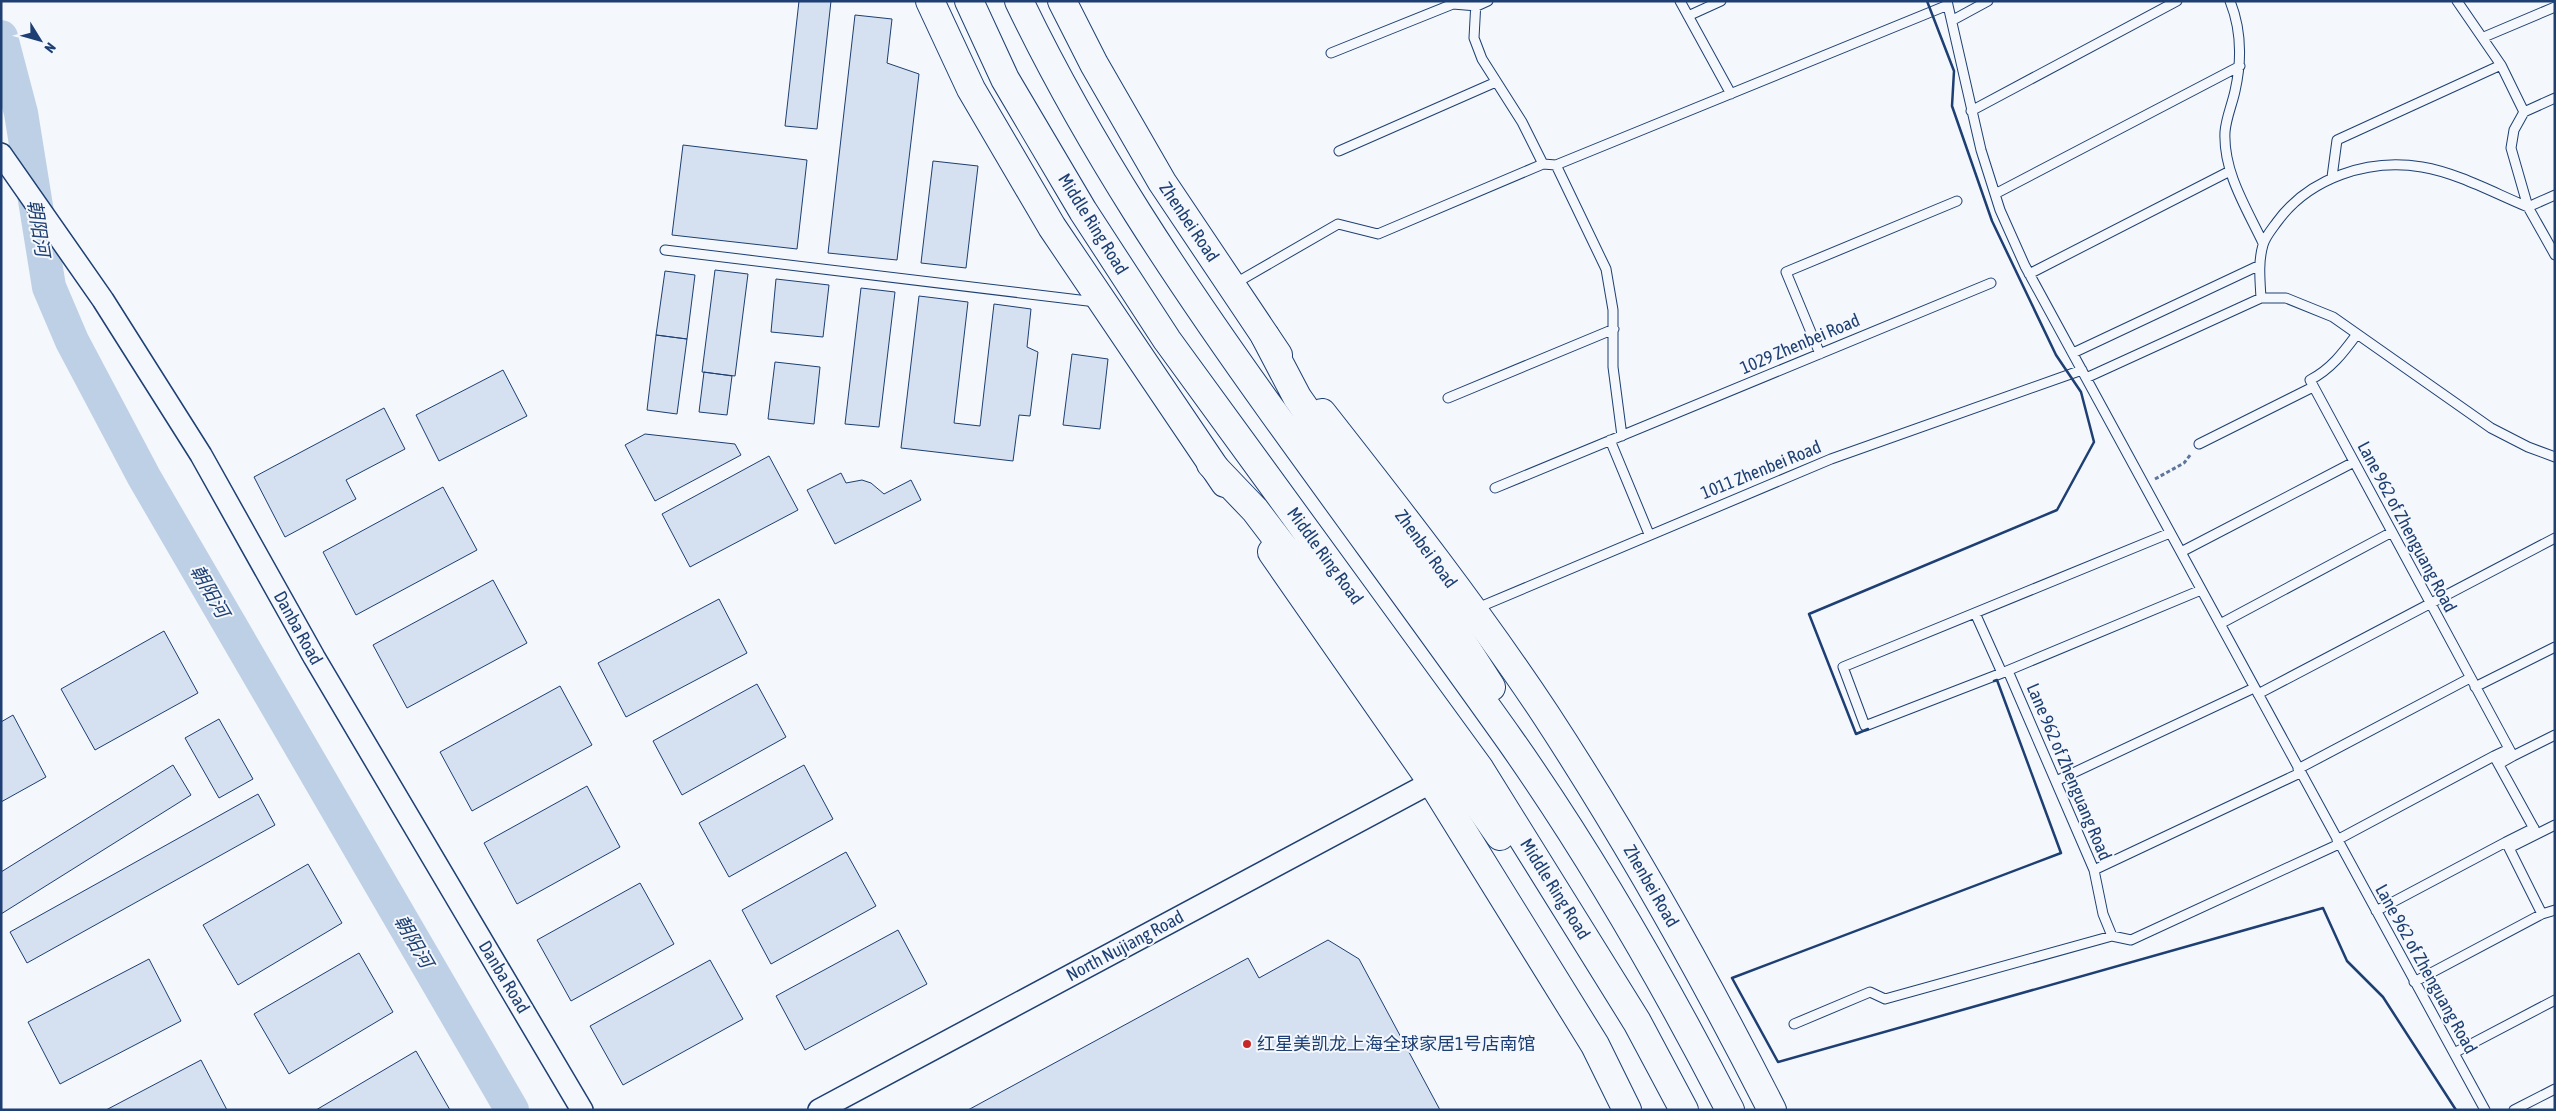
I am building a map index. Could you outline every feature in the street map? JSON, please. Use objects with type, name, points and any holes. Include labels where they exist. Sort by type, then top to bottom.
[{"type":"main road","points":[[930,1],[971,89],[1052,228],[1212,464],[1432,782],[1594,1045],[1627,1110]]},
{"type":"main road","name":"Middle Ring Road","points":[[969,1],[1005,79],[1083,212],[1167,340],[1479,768],[1638,1022],[1684,1110]]},
{"type":"main road","points":[[1019,1],[1052,72],[1124,195],[1203,314],[1554,805]]},
{"type":"main road","name":"Zhenbei Road","points":[[1062,1],[1094,64],[1162,182],[1264,336],[1472,610],[1545,714],[1629,848],[1708,985],[1772,1110]]},
{"type":"main road","points":[[1264,336],[1298,397],[1392,533],[1476,661],[1554,805],[1674,1002],[1730,1110]]},
{"type":"main road","points":[[1212,464],[1255,510],[1354,640],[1418,719],[1563,928],[1638,1022]]},
{"type":"street","name":"Danba Road","points":[[1,154],[103,300],[201,455],[314,657],[582,1110]]},
{"type":"street","name":"North Nujiang Road","points":[[819,1110],[1432,782]]},
{"type":"lane","points":[[1331,53],[1453,4],[1476,4],[1488,1]]},
{"type":"lane","points":[[1680,1],[1731,94]]},
{"type":"lane","points":[[1688,16],[1721,1]]},
{"type":"lane","points":[[1953,20],[1988,1]]},
{"type":"lane","points":[[1971,112],[2177,1]]},
{"type":"lane","points":[[2230,1],[2240,33],[2240,66],[2225,131],[2230,172],[2263,244]]},
{"type":"lane","points":[[2456,1],[2484,37],[2501,65],[2524,112]]},
{"type":"lane","points":[[1232,286],[1338,224],[1378,234],[1543,164],[1556,166],[1948,3]]},
{"type":"lane","name":"Lane 962 of Zhenguang Road","points":[[1948,3],[1971,112],[1995,194],[2029,274],[2485,1110]]},
{"type":"lane","points":[[1476,4],[1474,38],[1482,60],[1522,122],[1543,164]]},
{"type":"lane","points":[[2484,37],[2555,7]]},
{"type":"lane","points":[[2332,177],[2337,140],[2501,65]]},
{"type":"lane","points":[[1995,194],[2240,66]]},
{"type":"lane","points":[[1338,151],[1496,82]]},
{"type":"lane","points":[[2555,98],[2524,112],[2514,130],[2511,148],[2528,207],[2555,254]]},
{"type":"lane","points":[[1556,166],[1606,269],[1614,329],[1613,367],[1622,436]]},
{"type":"lane","points":[[2261,298],[2260,265],[2263,244],[2287,208],[2306,192],[2332,177],[2365,168],[2420,167],[2446,173],[2528,207],[2555,195]]},
{"type":"lane","points":[[2029,274],[2230,172]]},
{"type":"lane","points":[[1820,354],[1786,272],[1957,201]]},
{"type":"lane","points":[[665,250],[1102,302]]},
{"type":"lane","points":[[2073,353],[2260,265]]},
{"type":"lane","name":"1029 Zhenbei Road","points":[[1495,488],[1990,283]]},
{"type":"lane","points":[[2084,374],[2261,298],[2286,298],[2334,317],[2491,428],[2528,447],[2555,457]]},
{"type":"lane","points":[[1448,398],[1614,329]]},
{"type":"lane","points":[[2199,444],[2313,387],[2310,380],[2324,372],[2337,361],[2358,334]]},
{"type":"lane","name":"1011 Zhenbei Road","points":[[1472,610],[1848,452],[2069,375],[2084,374]]},
{"type":"lane","name":"Lane 962 of Zhenguang Road","points":[[2313,387],[2511,753]]},
{"type":"lane","points":[[1610,440],[1649,534]]},
{"type":"lane","points":[[2181,552],[2354,462]]},
{"type":"lane","points":[[2220,624],[2392,532]]},
{"type":"lane","points":[[2170,533],[1843,667],[1865,726],[2005,672],[2201,590]]},
{"type":"lane","points":[[2056,781],[2256,691],[2555,538]]},
{"type":"lane","name":"Lane 962 of Zhenguang Road","points":[[1975,613],[2056,781],[2094,870],[2102,914],[2112,936]]},
{"type":"lane","points":[[2475,687],[2555,647]]},
{"type":"lane","points":[[2094,870],[2299,771],[2470,678]]},
{"type":"lane","points":[[1794,1024],[1870,992],[1885,999],[2112,936],[2131,940],[2338,842],[2496,760],[2555,735]]},
{"type":"lane","points":[[2496,760],[2535,831]]},
{"type":"lane","points":[[2376,911],[2535,831],[2555,825]]},
{"type":"lane","points":[[2508,845],[2542,914]]},
{"type":"lane","points":[[2414,982],[2542,914],[2555,910]]},
{"type":"lane","points":[[2454,1053],[2555,1000]]},
{"type":"lane","points":[[2514,1110],[2555,1089]]},
{"type":"path","points":[[2144,485],[2184,463],[2199,444]]},
{"type":"building","points":[[799,1],[831,1],[817,129],[785,126]]},
{"type":"building","points":[[855,15],[892,19],[887,63],[919,74],[897,260],[828,253]]},
{"type":"building","points":[[683,145],[807,160],[797,249],[672,235]]},
{"type":"building","points":[[933,161],[978,166],[966,268],[921,263]]},
{"type":"building","points":[[715,270],[748,274],[735,376],[702,372]]},
{"type":"building","points":[[665,271],[695,275],[687,339],[656,335]]},
{"type":"building","points":[[776,279],[829,285],[823,337],[771,332]]},
{"type":"building","points":[[861,288],[895,292],[879,427],[845,424]]},
{"type":"building","points":[[919,296],[968,302],[954,423],[980,426],[994,304],[1031,309],[1027,347],[1038,352],[1030,416],[1019,415],[1013,461],[901,448]]},
{"type":"building","points":[[656,335],[687,339],[677,414],[647,410]]},
{"type":"building","points":[[1072,354],[1108,359],[1100,429],[1063,425]]},
{"type":"building","points":[[775,362],[820,367],[814,424],[768,419]]},
{"type":"building","points":[[503,370],[527,416],[439,461],[416,415]]},
{"type":"building","points":[[704,372],[732,376],[727,415],[699,412]]},
{"type":"building","points":[[384,408],[405,449],[346,480],[356,499],[285,537],[254,477]]},
{"type":"building","points":[[645,434],[735,444],[741,455],[655,501],[625,445]]},
{"type":"building","points":[[769,456],[798,510],[690,567],[662,514]]},
{"type":"building","points":[[841,473],[846,483],[862,480],[871,483],[884,494],[911,480],[921,500],[835,544],[807,490]]},
{"type":"building","points":[[443,487],[477,550],[356,615],[323,552]]},
{"type":"building","points":[[493,580],[527,643],[407,708],[373,645]]},
{"type":"building","points":[[719,599],[747,653],[626,717],[598,663]]},
{"type":"building","points":[[164,631],[198,693],[95,750],[61,689]]},
{"type":"building","points":[[757,684],[786,737],[682,795],[653,741]]},
{"type":"building","points":[[560,686],[592,745],[472,811],[440,752]]},
{"type":"building","points":[[13,715],[46,777],[1,802],[1,722]]},
{"type":"building","points":[[219,719],[253,779],[219,798],[185,738]]},
{"type":"building","points":[[173,765],[191,795],[1,914],[1,872]]},
{"type":"building","points":[[804,765],[833,819],[729,877],[699,823]]},
{"type":"building","points":[[587,786],[620,847],[517,904],[484,843]]},
{"type":"building","points":[[258,794],[275,825],[27,963],[10,932]]},
{"type":"building","points":[[846,852],[876,906],[771,964],[742,910]]},
{"type":"building","points":[[308,864],[342,923],[238,985],[203,925]]},
{"type":"building","points":[[640,883],[674,944],[571,1001],[537,940]]},
{"type":"building","points":[[898,930],[927,984],[805,1050],[776,996]]},
{"type":"building","name":"红星美凯龙上海全球家居1号店南馆","points":[[1328,940],[1359,959],[1440,1110],[968,1110],[1248,958],[1259,978]]},
{"type":"building","points":[[359,953],[393,1012],[289,1074],[254,1014]]},
{"type":"building","points":[[149,959],[181,1021],[60,1084],[28,1022]]},
{"type":"building","points":[[710,960],[743,1019],[623,1085],[590,1026]]},
{"type":"building","points":[[416,1051],[450,1110],[316,1110]]},
{"type":"building","points":[[201,1060],[227,1110],[106,1110]]},
{"type":"waterway","name":"朝阳河","points":[[1,37],[21,113],[49,287],[72,341],[144,477],[512,1110]]},
{"type":"wall","points":[[1868,729],[1856,734],[1809,614],[2057,510],[2094,442],[2081,392],[2056,355],[1992,221],[1952,106],[1954,71],[1927,1]]},
{"type":"wall","points":[[1994,681],[1997,680],[2061,853],[1732,978],[1778,1062],[2323,908],[2347,961],[2383,997],[2456,1110]]},
{"type":"place","name":"红星美凯龙上海全球家居1号店南馆","points":[[1247,1044]]}]
